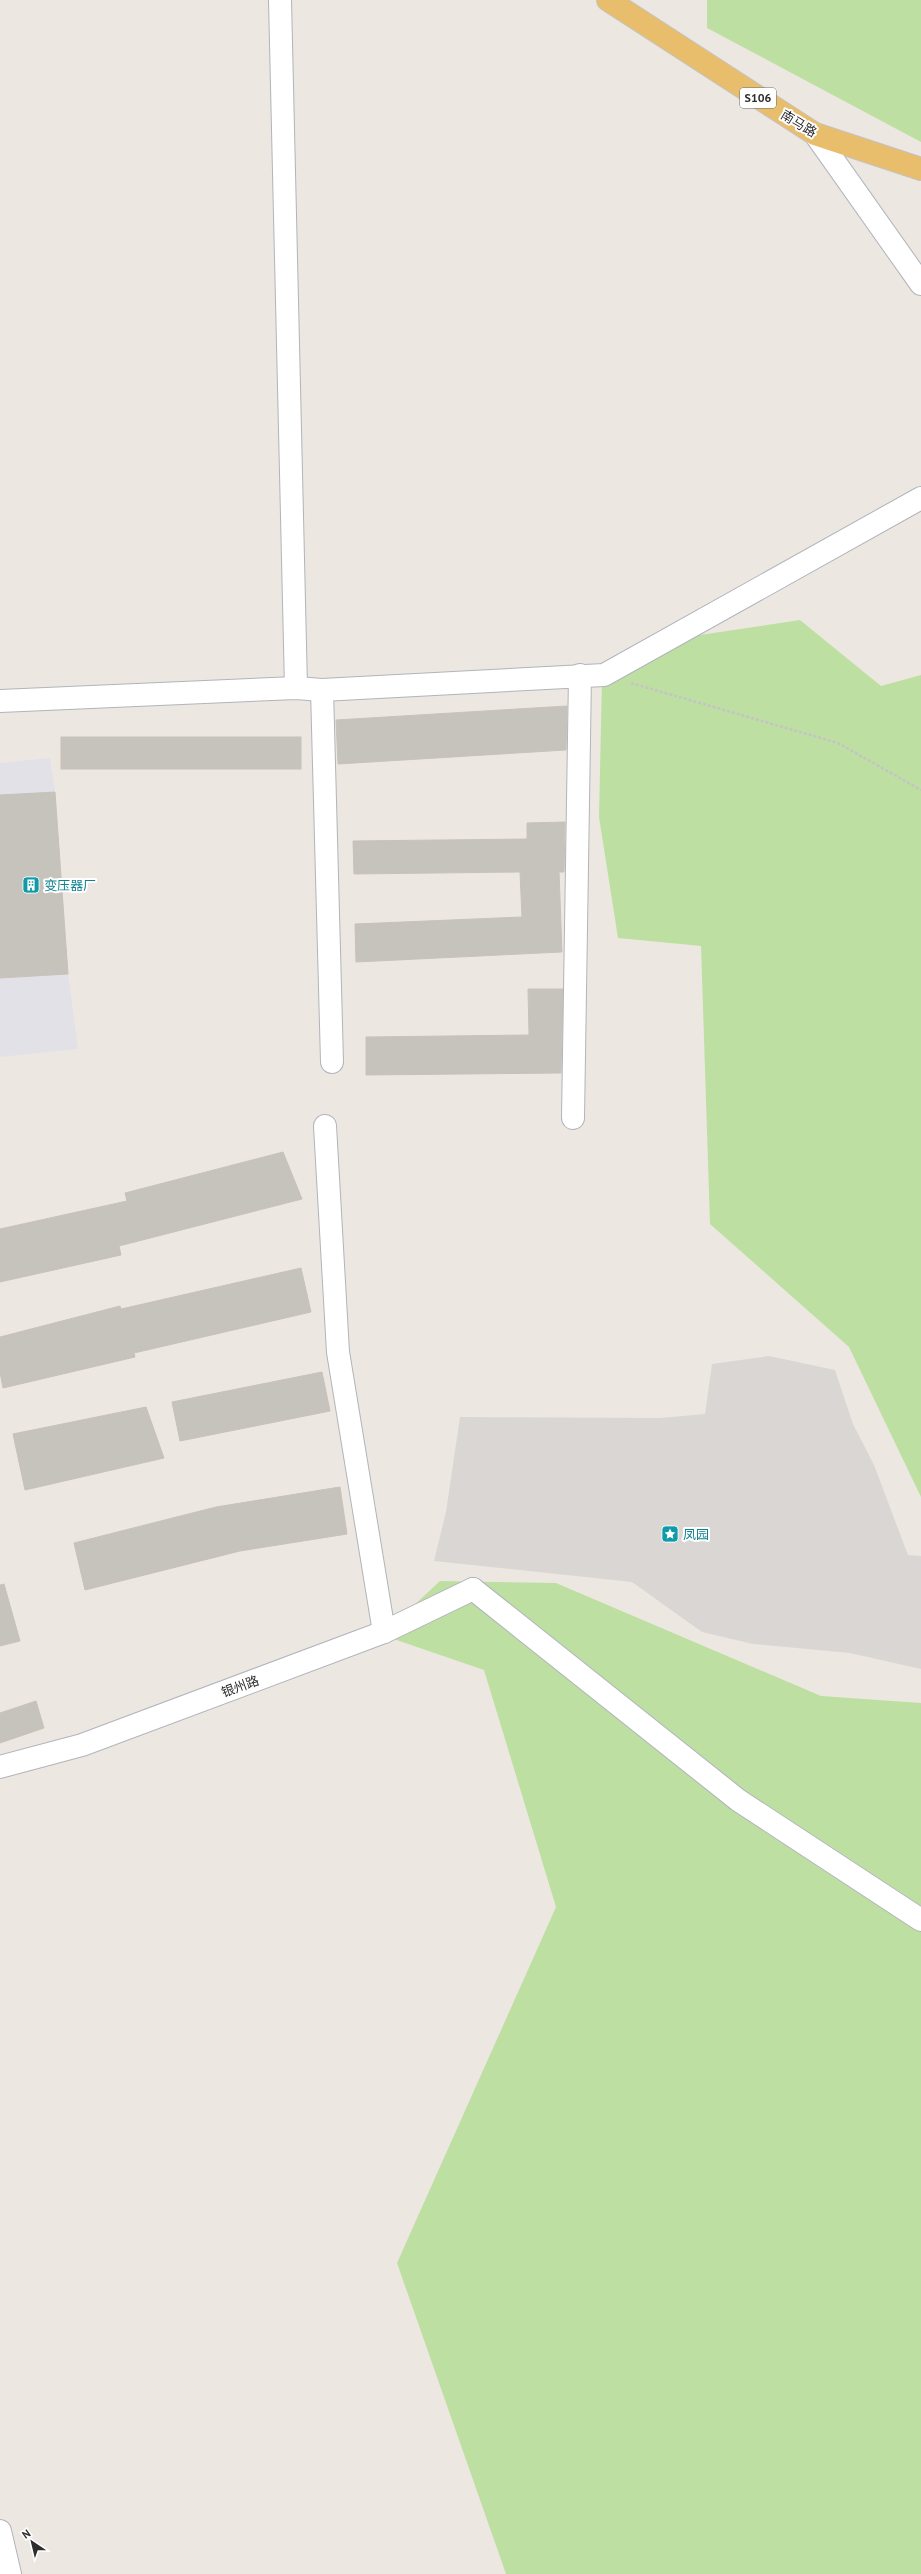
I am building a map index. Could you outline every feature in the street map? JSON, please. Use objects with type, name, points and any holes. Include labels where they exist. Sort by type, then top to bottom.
[{"type":"main road","name":"南马路","points":[[608,0],[815,134],[921,169]]},
{"type":"street","points":[[280,0],[296,688]]},
{"type":"street","points":[[815,134],[921,284]]},
{"type":"street","points":[[0,701],[296,688],[322,690],[604,674],[921,498]]},
{"type":"street","points":[[573,1118],[580,675]]},
{"type":"street","points":[[322,690],[332,1062]]},
{"type":"street","points":[[325,1126],[338,1352],[384,1632]]},
{"type":"street","name":"银州路","points":[[0,1767],[82,1745],[384,1632],[473,1589],[738,1800],[921,1920]]},
{"type":"street","points":[[0,2530],[10,2574]]},
{"type":"path","points":[[604,674],[838,743],[921,790]]},
{"type":"shaded area","name":"变压器厂","points":[[50,758],[55,792],[68,974],[78,1049],[0,1057],[0,763]]},
{"type":"shaded area","name":"凤园","points":[[769,1356],[835,1370],[853,1424],[874,1465],[908,1555],[921,1556],[921,1669],[850,1653],[753,1644],[702,1632],[632,1582],[434,1561],[446,1512],[460,1417],[660,1418],[705,1414],[712,1364]]},
{"type":"green space","points":[[707,0],[921,0],[921,142],[707,28]]},
{"type":"green space","points":[[800,620],[881,686],[921,675],[921,1497],[849,1347],[710,1224],[701,946],[618,938],[599,817],[602,679],[693,636]]},
{"type":"green space","points":[[440,1581],[556,1583],[821,1696],[921,1703],[921,2574],[506,2574],[397,2263],[556,1907],[484,1670],[382,1635]]},
{"type":"building","points":[[567,706],[566,750],[338,764],[336,720]]},
{"type":"building","points":[[61,737],[301,737],[301,769],[61,769]]},
{"type":"building","name":"变压器厂","points":[[55,792],[68,974],[0,978],[0,795]]},
{"type":"building","points":[[565,822],[564,872],[559,872],[562,952],[356,962],[355,924],[522,917],[520,872],[354,874],[353,841],[527,839],[527,823]]},
{"type":"building","points":[[528,989],[563,989],[561,1073],[366,1075],[366,1037],[529,1035]]},
{"type":"building","points":[[283,1152],[302,1199],[119,1246],[121,1255],[0,1282],[0,1229],[127,1201],[125,1193]]},
{"type":"building","points":[[301,1268],[311,1312],[134,1353],[135,1357],[3,1388],[0,1372],[0,1337],[120,1306],[121,1309]]},
{"type":"building","points":[[322,1372],[330,1411],[180,1441],[172,1402]]},
{"type":"building","points":[[146,1407],[164,1458],[25,1490],[13,1434]]},
{"type":"building","points":[[340,1487],[347,1534],[240,1551],[85,1590],[74,1543],[216,1507]]},
{"type":"building","points":[[4,1584],[20,1641],[0,1646],[0,1585]]},
{"type":"building","points":[[36,1701],[44,1728],[0,1743],[0,1713]]},
{"type":"place","name":"变压器厂","points":[[31,885]]},
{"type":"place","name":"凤园","points":[[670,1534]]}]
